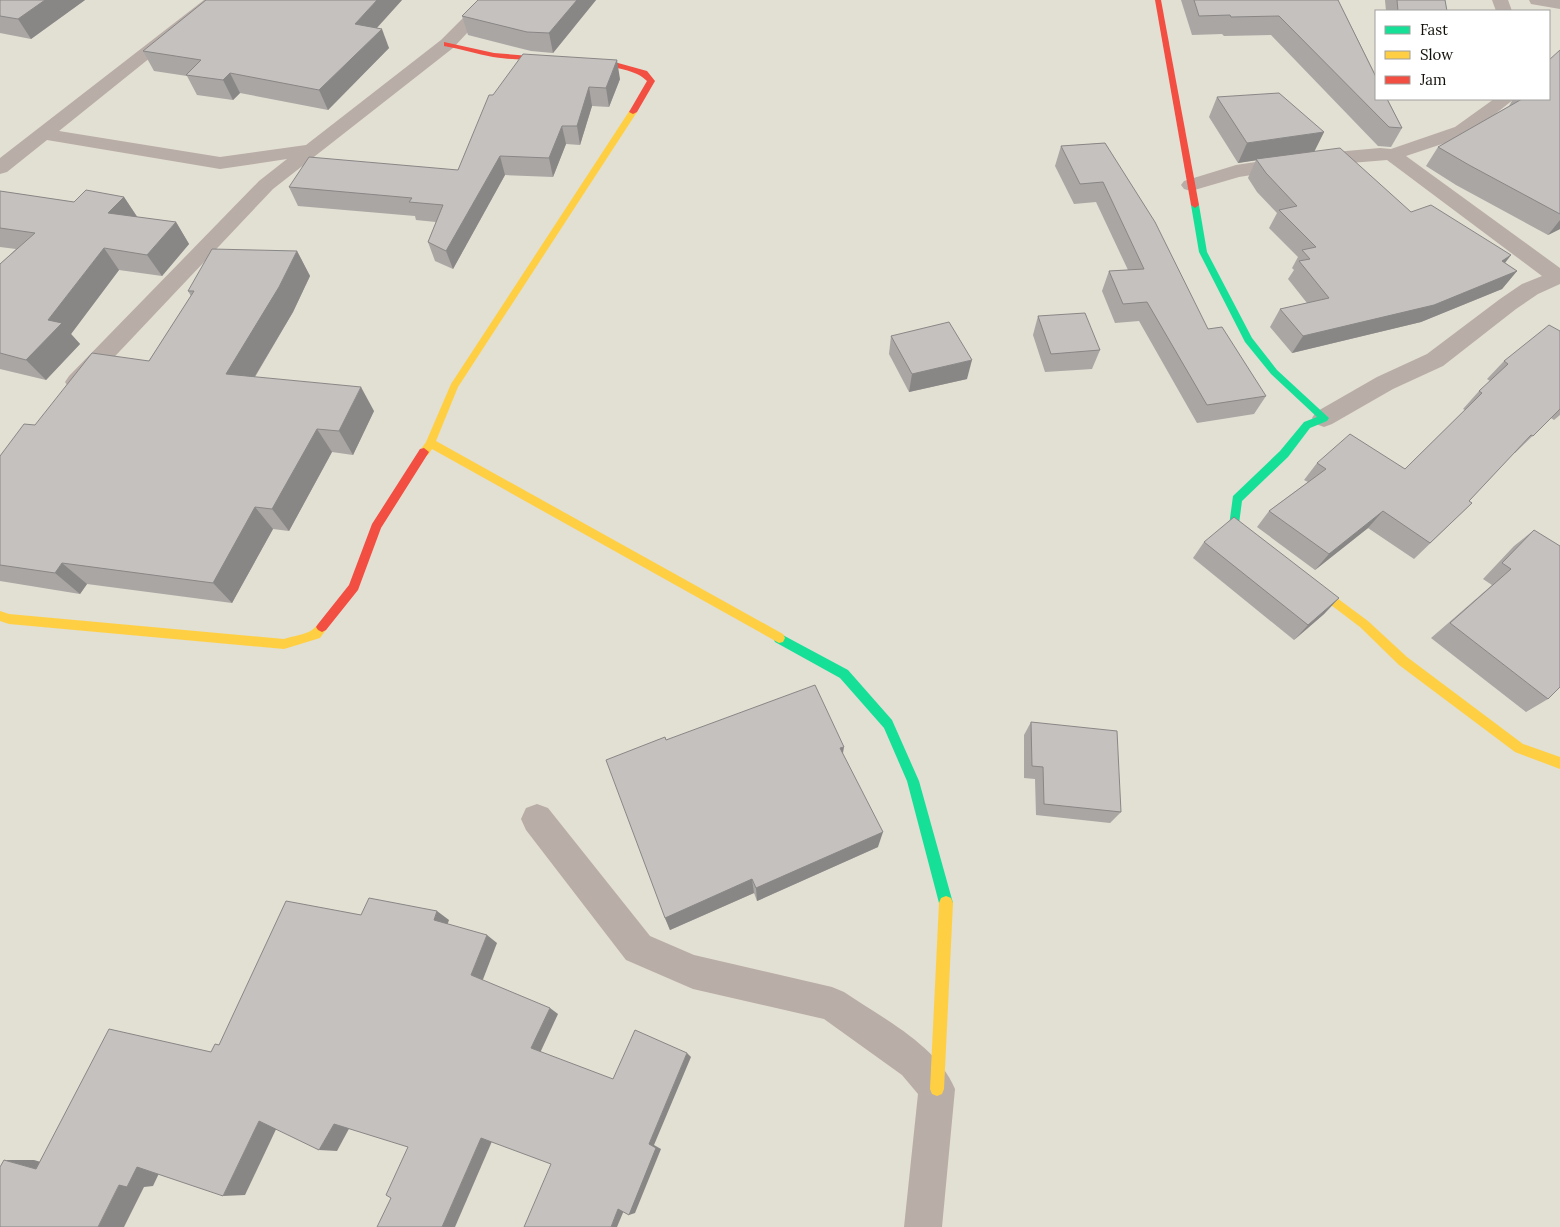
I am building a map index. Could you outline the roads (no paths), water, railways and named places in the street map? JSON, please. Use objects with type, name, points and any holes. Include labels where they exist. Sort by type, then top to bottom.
[{"type":"street","points":[[0,168],[214,0]]},
{"type":"street","points":[[64,395],[266,184],[447,44],[490,0]]},
{"type":"street","points":[[1158,0],[1203,252],[1248,340],[1274,372],[1324,418]]},
{"type":"street","points":[[1537,0],[1560,4]]},
{"type":"street","points":[[0,616],[18,620],[284,644],[316,634],[354,587],[376,527],[430,443],[454,386],[636,108],[651,81],[644,73],[618,65],[494,55],[447,44]]},
{"type":"street","points":[[1191,185],[1236,172],[1302,161],[1380,154],[1392,155],[1462,131],[1504,100]]},
{"type":"street","points":[[45,134],[220,163],[311,150]]},
{"type":"street","points":[[1267,550],[1234,526],[1236,500],[1284,454],[1308,425],[1324,418],[1385,383],[1435,360],[1508,304],[1530,290],[1559,276],[1392,155]]},
{"type":"street","points":[[239,160],[266,184]]},
{"type":"street","points":[[430,443],[844,674],[888,724],[913,781],[947,905],[937,1089],[923,1227]]},
{"type":"street","points":[[1296,572],[1364,624],[1403,661],[1519,748],[1560,763]]},
{"type":"street","points":[[537,819],[638,948],[693,972],[832,1004],[915,1062],[937,1089]]}]
